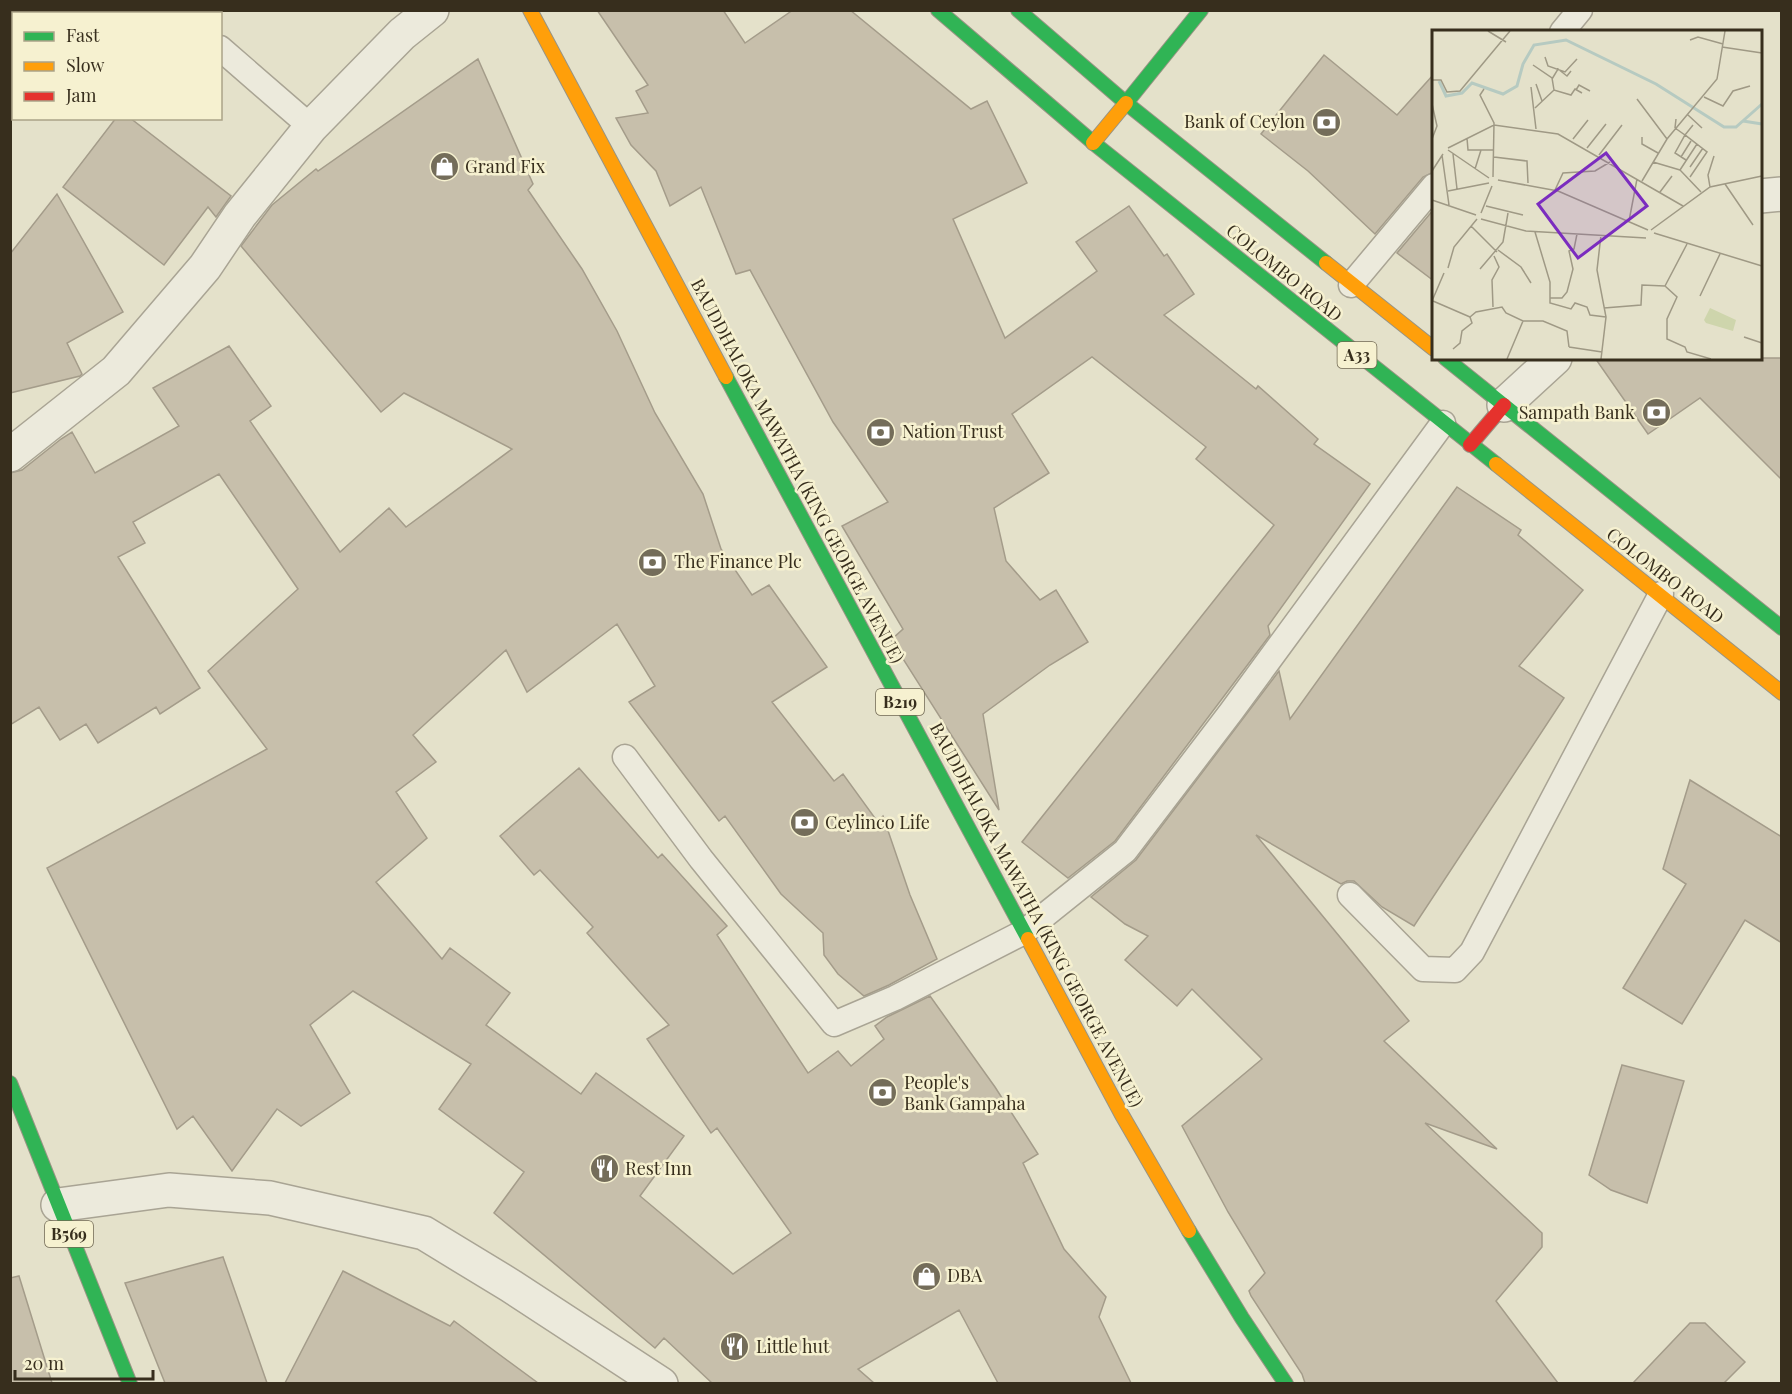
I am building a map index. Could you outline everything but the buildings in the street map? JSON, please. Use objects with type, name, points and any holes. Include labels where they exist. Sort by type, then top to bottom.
[{"type":"main road","name":"BAUDDHALOKA MAWATHA (KING GEORGE AVENUE)","points":[[530,10],[1024,932],[1203,1258],[1286,1383]]},
{"type":"main road","name":"COLOMBO ROAD","points":[[938,10],[1093,142],[1782,693]]},
{"type":"main road","name":"COLOMBO ROAD","points":[[1018,10],[1126,103],[1432,347]]},
{"type":"main road","points":[[1093,142],[1201,10]]},
{"type":"main road","name":"COLOMBO ROAD","points":[[1448,360],[1782,628]]},
{"type":"main road","points":[[1470,445],[1504,405]]},
{"type":"main road","name":"B569","points":[[10,1083],[130,1383]]},
{"type":"street","points":[[10,455],[117,371],[205,267],[240,215],[311,127],[402,34],[432,10]]},
{"type":"street","points":[[1762,196],[1782,194]]},
{"type":"street","points":[[1504,405],[1553,360]]},
{"type":"street","points":[[58,1205],[169,1190],[291,1202],[424,1233],[661,1383]]},
{"type":"lane","points":[[1564,30],[1580,10]]},
{"type":"lane","points":[[222,50],[311,127]]},
{"type":"lane","points":[[1351,285],[1432,188]]},
{"type":"lane","points":[[626,757],[701,859],[834,1024],[895,998],[1024,932],[1125,851],[1231,712],[1443,423]]},
{"type":"lane","points":[[1350,895],[1423,969],[1455,970],[1472,952],[1661,594]]},
{"type":"traffic: fast","points":[[938,10],[1096,145],[1496,464]]},
{"type":"traffic: fast","points":[[1018,10],[1126,103],[1326,263]]},
{"type":"traffic: fast","points":[[1126,103],[1201,10]]},
{"type":"traffic: fast","points":[[1447,360],[1782,628]]},
{"type":"traffic: fast","points":[[726,377],[1028,939]]},
{"type":"traffic: fast","points":[[10,1083],[130,1384]]},
{"type":"traffic: fast","points":[[1189,1231],[1242,1318],[1286,1384]]},
{"type":"traffic: slow","points":[[530,10],[726,377]]},
{"type":"traffic: slow","points":[[1093,143],[1126,103]]},
{"type":"traffic: slow","points":[[1326,263],[1432,347]]},
{"type":"traffic: slow","points":[[1496,464],[1782,693]]},
{"type":"traffic: slow","points":[[1028,939],[1122,1115],[1189,1231]]},
{"type":"traffic: jam","points":[[1470,445],[1504,405]]},
{"type":"place","name":"Bank of Ceylon","points":[[1326,122]]},
{"type":"place","name":"Grand Fix","points":[[444,167]]},
{"type":"place","name":"Sampath Bank","points":[[1656,413]]},
{"type":"place","name":"Nation Trust","points":[[881,432]]},
{"type":"place","name":"The Finance Plc","points":[[653,562]]},
{"type":"place","name":"Ceylinco Life","points":[[804,823]]},
{"type":"place","name":"People's Bank Gampaha","points":[[883,1093]]},
{"type":"place","name":"Rest Inn","points":[[604,1169]]},
{"type":"place","name":"DBA","points":[[926,1276]]},
{"type":"place","name":"Little hut","points":[[735,1347]]}]
